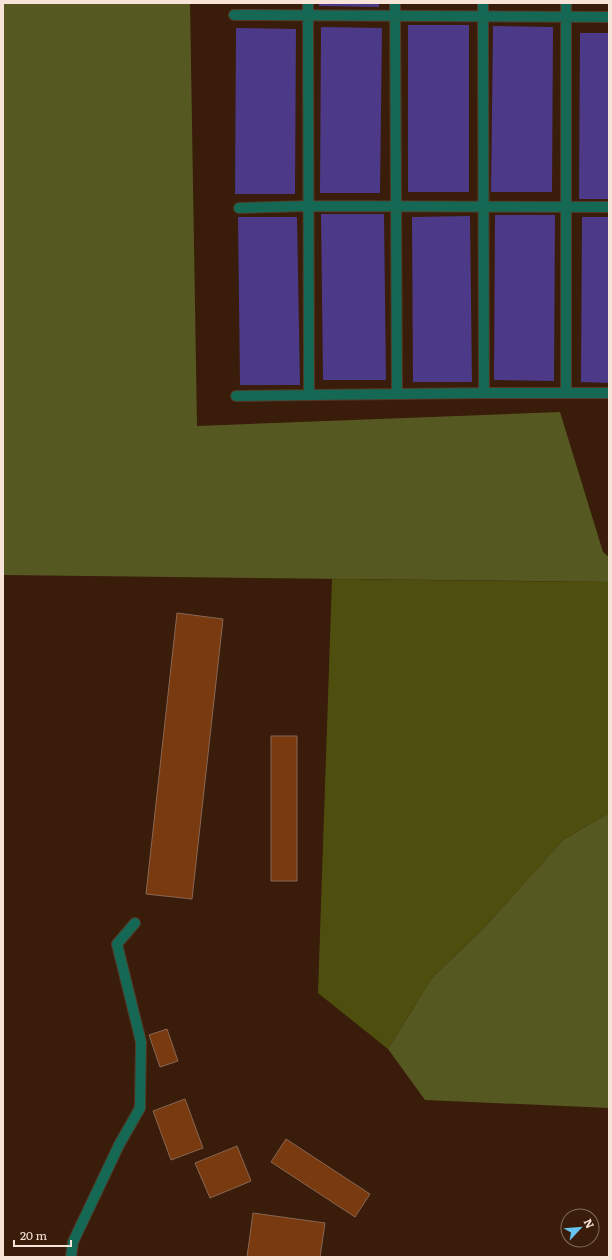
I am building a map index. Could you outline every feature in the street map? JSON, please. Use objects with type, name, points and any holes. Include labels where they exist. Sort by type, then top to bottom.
[{"type":"lane","points":[[308,3],[309,395]]},
{"type":"lane","points":[[395,3],[397,394]]},
{"type":"lane","points":[[483,3],[484,393]]},
{"type":"lane","points":[[566,3],[566,393]]},
{"type":"lane","points":[[234,15],[483,15],[609,17]]},
{"type":"lane","points":[[239,208],[308,206],[609,207]]},
{"type":"lane","points":[[236,396],[609,393]]},
{"type":"lane","points":[[71,1257],[73,1242],[120,1145],[140,1108],[141,1042],[117,944],[135,923]]},
{"type":"shaded area","points":[[3,3],[190,3],[197,426],[560,412],[603,552],[609,557],[609,582],[3,575]]},
{"type":"shaded area","points":[[319,3],[379,3],[379,7],[319,6]]},
{"type":"shaded area","points":[[408,25],[469,25],[469,192],[408,192]]},
{"type":"shaded area","points":[[493,26],[553,27],[552,192],[491,192]]},
{"type":"shaded area","points":[[321,27],[382,28],[380,193],[320,193]]},
{"type":"shaded area","points":[[236,28],[296,29],[295,194],[235,194]]},
{"type":"shaded area","points":[[580,33],[609,33],[609,199],[579,199]]},
{"type":"shaded area","points":[[321,214],[384,214],[386,380],[323,380]]},
{"type":"shaded area","points":[[495,215],[555,215],[554,381],[494,380]]},
{"type":"shaded area","points":[[470,216],[472,382],[413,382],[412,217]]},
{"type":"shaded area","points":[[238,217],[297,217],[300,385],[240,385]]},
{"type":"shaded area","points":[[582,217],[609,217],[609,383],[581,382]]},
{"type":"shaded area","points":[[332,579],[609,582],[609,813],[563,840],[485,927],[432,978],[388,1049],[318,993]]},
{"type":"shaded area","points":[[609,813],[609,1108],[425,1100],[388,1049],[432,978],[485,927],[563,840]]},
{"type":"building","points":[[177,613],[223,619],[192,899],[146,894]]},
{"type":"building","points":[[271,736],[297,736],[297,881],[271,881]]},
{"type":"building","points":[[167,1029],[178,1061],[160,1067],[149,1035]]},
{"type":"building","points":[[185,1099],[203,1148],[171,1160],[153,1111]]},
{"type":"building","points":[[286,1139],[370,1194],[355,1217],[271,1162]]},
{"type":"building","points":[[237,1146],[251,1181],[210,1198],[195,1163]]},
{"type":"building","points":[[253,1213],[325,1223],[320,1257],[247,1257]]}]
